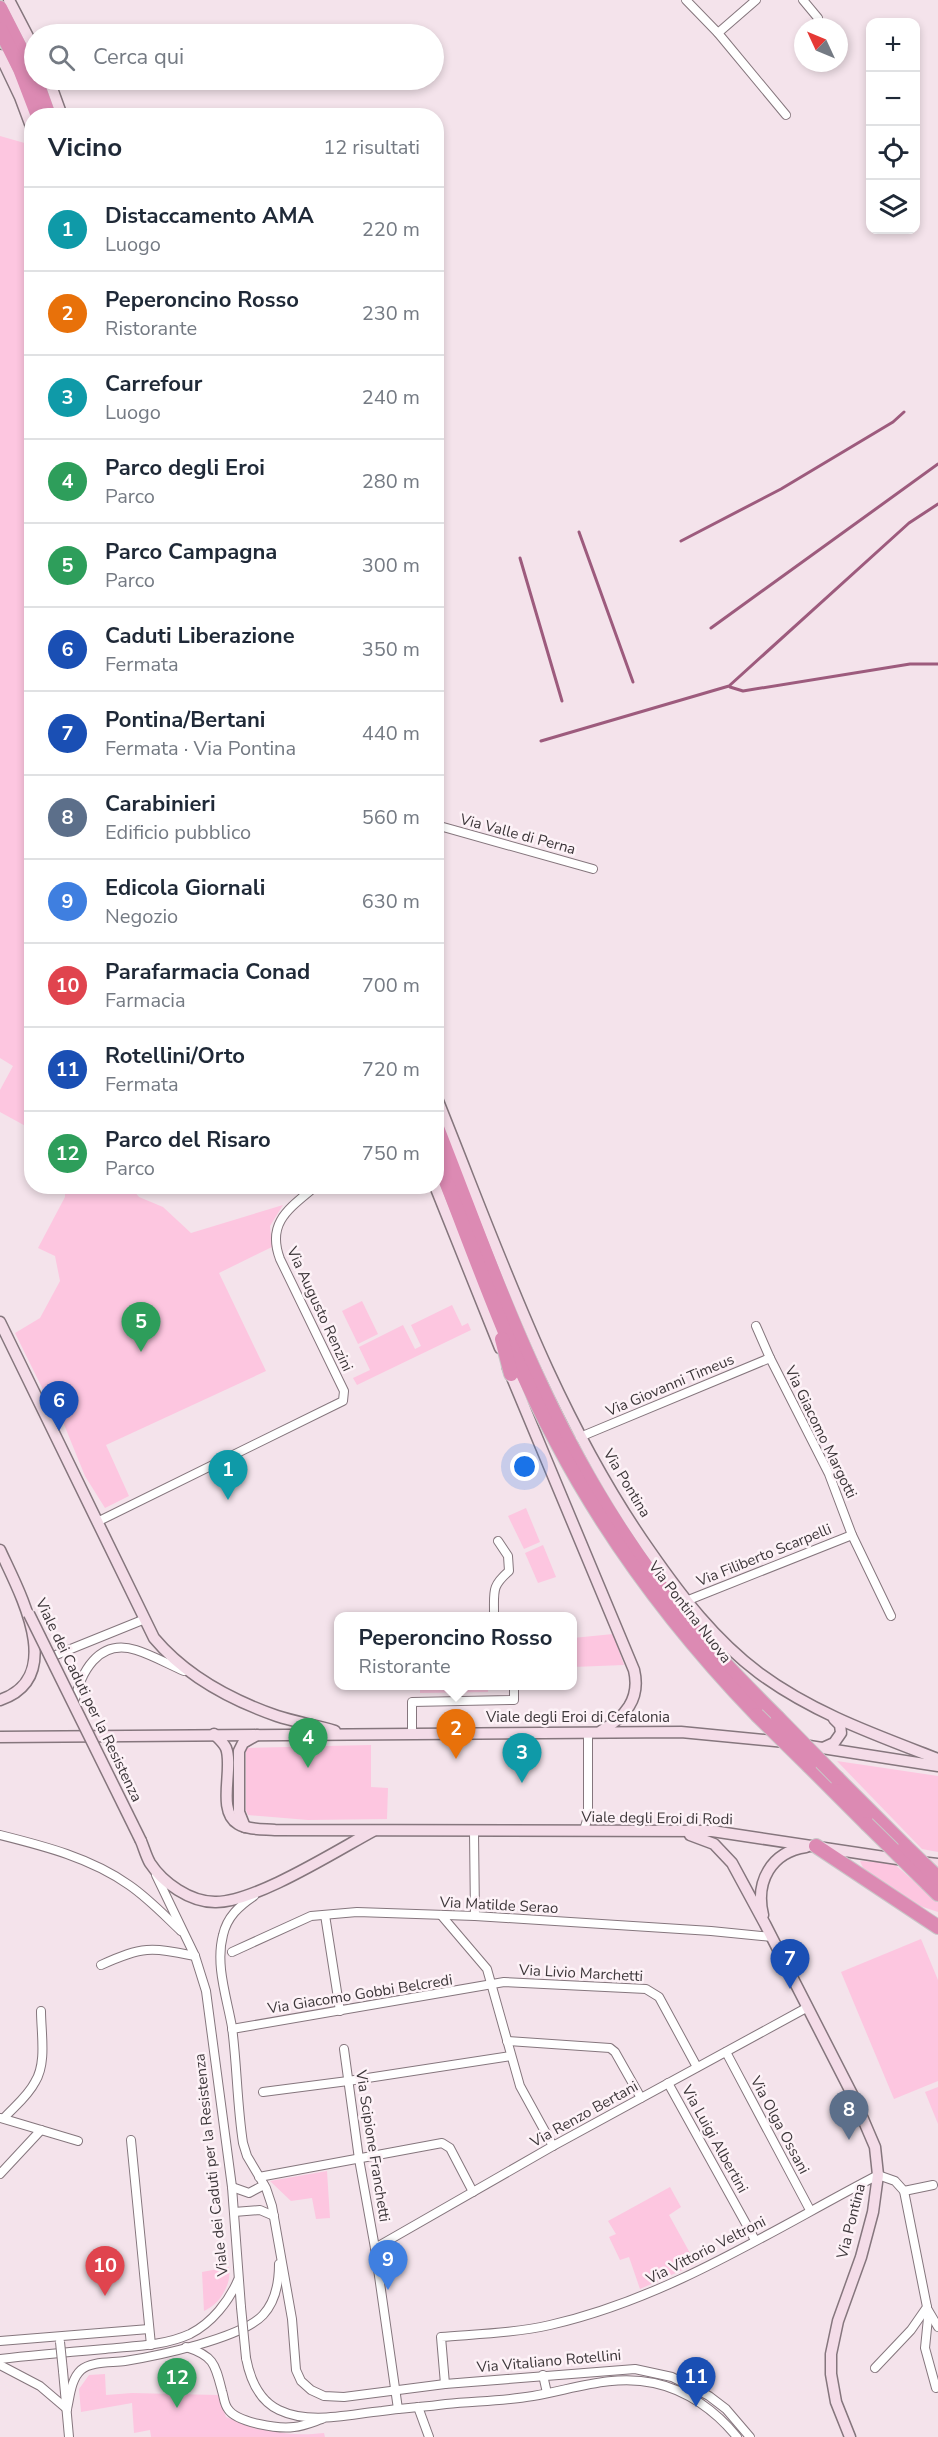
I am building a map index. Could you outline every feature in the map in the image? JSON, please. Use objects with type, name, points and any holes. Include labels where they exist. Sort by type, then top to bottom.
[{"type":"highway","points":[[8,2],[24,47]]},
{"type":"highway","points":[[0,29],[24,79]]},
{"type":"highway","points":[[28,90],[35,108]]},
{"type":"highway","points":[[40,90],[46,108]]},
{"type":"highway","points":[[444,1147],[497,1294],[511,1374]]},
{"type":"highway","points":[[444,1174],[497,1294]]},
{"type":"highway","name":"Via Pontina Nuova","points":[[497,1294],[528,1384],[556,1442],[624,1554],[709,1665],[867,1824],[933,1880]]},
{"type":"highway","name":"Via Pontina Nuova","points":[[497,1294],[566,1436],[636,1552],[693,1628],[778,1718],[905,1846],[933,1880],[938,1894]]},
{"type":"highway","points":[[816,1846],[938,1927]]},
{"type":"street","points":[[686,0],[718,33],[786,115]]},
{"type":"street","points":[[718,33],[756,0]]},
{"type":"street","points":[[803,0],[818,18]]},
{"type":"street","points":[[8,2],[24,30]]},
{"type":"street","points":[[0,55],[24,108]]},
{"type":"street","points":[[53,90],[59,108]]},
{"type":"street","name":"Via Valle di Perna","points":[[444,827],[593,869]]},
{"type":"street","name":"Via Pontina","points":[[444,1116],[535,1341],[580,1437],[624,1514],[686,1601],[718,1638],[751,1667],[793,1696],[828,1716],[938,1759]]},
{"type":"street","name":"Via Augusto Renzini","points":[[98,1522],[343,1401],[344,1391],[280,1259],[275,1240],[276,1228],[281,1219],[308,1194]]},
{"type":"street","points":[[438,1194],[637,1680],[631,1706],[613,1724],[594,1732],[588,1817],[584,1830]]},
{"type":"street","points":[[0,1324],[3,1338],[98,1522],[154,1638],[191,1674]]},
{"type":"street","name":"Via Giacomo Margotti","points":[[756,1326],[832,1479],[852,1535],[891,1616]]},
{"type":"street","name":"Via Giovanni Timeus","points":[[580,1437],[770,1358]]},
{"type":"street","name":"Via Filiberto Scarpelli","points":[[686,1601],[852,1535]]},
{"type":"street","points":[[494,1612],[494,1588],[509,1571],[507,1556],[498,1541]]},
{"type":"street","name":"Viale dei Caduti per la Resistenza","points":[[0,1550],[195,1956],[206,1991],[232,2187],[238,2278],[246,2358],[251,2378],[256,2389],[274,2407],[302,2416],[332,2416]]},
{"type":"street","points":[[0,1700],[8,1697],[20,1687],[30,1672],[35,1653],[29,1614]]},
{"type":"street","points":[[51,1657],[145,1619]]},
{"type":"street","points":[[74,1704],[80,1678],[93,1660],[113,1650],[136,1650],[278,1716],[347,1734]]},
{"type":"street","points":[[412,1734],[412,1702],[514,1700],[514,1690]]},
{"type":"street","points":[[822,1748],[834,1743],[842,1732],[838,1723],[828,1716]]},
{"type":"street","name":"Viale degli Eroi di Cefalonia","points":[[0,1737],[594,1732],[718,1734],[938,1766]]},
{"type":"street","points":[[214,1734],[224,1745],[227,1753],[227,1800],[230,1816],[244,1827]]},
{"type":"street","points":[[244,1827],[239,1814],[239,1751],[245,1741],[263,1734]]},
{"type":"street","name":"Viale degli Eroi di Rodi","points":[[244,1827],[275,1830],[717,1832],[938,1864]]},
{"type":"street","name":"Viale dei Caduti per la Resistenza","points":[[329,2397],[311,2390],[298,2377],[292,2319],[274,2216],[264,2185],[243,2143],[232,2029],[221,1959],[222,1936],[225,1926],[236,1910],[268,1887],[374,1831]]},
{"type":"street","name":"Via Pontina","points":[[675,1831],[702,1839],[722,1851],[732,1863],[869,2129],[877,2155],[878,2175],[868,2231],[838,2321],[832,2347],[831,2367],[834,2395],[839,2415],[850,2437]]},
{"type":"street","points":[[474,1832],[475,1916]]},
{"type":"street","points":[[0,1835],[74,1856],[110,1873],[140,1893],[185,1935]]},
{"type":"street","name":"Via Pontina","points":[[765,1924],[760,1892],[767,1871],[776,1860],[791,1851],[816,1846]]},
{"type":"street","name":"Viale dei Caduti per la Resistenza","points":[[150,1863],[173,1887],[204,1900],[228,1901],[268,1887]]},
{"type":"street","name":"Via Matilde Serao","points":[[232,1952],[306,1918],[362,1912],[475,1916],[772,1937]]},
{"type":"street","points":[[325,1915],[340,2011]]},
{"type":"street","points":[[441,1915],[455,1934],[484,1964],[524,2094],[553,2146]]},
{"type":"street","points":[[101,1965],[143,1949],[195,1956]]},
{"type":"street","name":"Via Livio Marchetti","points":[[491,1984],[509,1982],[650,1990],[660,1999],[697,2067]]},
{"type":"street","name":"Via Giacomo Gobbi Belcredi","points":[[232,2029],[491,1984]]},
{"type":"street","name":"Via Renzo Bertani","points":[[375,2248],[553,2146],[808,2007]]},
{"type":"street","points":[[41,2011],[41,2060],[38,2077],[30,2090],[2,2118],[78,2141]]},
{"type":"street","points":[[507,2041],[610,2048],[615,2052],[641,2098]]},
{"type":"street","name":"Via Scipione Franchetti","points":[[344,2049],[398,2409]]},
{"type":"street","name":"Via Olga Ossani","points":[[726,2052],[810,2210]]},
{"type":"street","points":[[263,2092],[511,2056]]},
{"type":"street","name":"Via Luigi Albertini","points":[[668,2083],[755,2240]]},
{"type":"street","points":[[0,2174],[41,2130]]},
{"type":"street","points":[[131,2140],[151,2345]]},
{"type":"street","points":[[259,2176],[444,2144],[450,2148],[473,2192]]},
{"type":"street","points":[[878,2175],[895,2181],[904,2191],[927,2307],[925,2348],[936,2388]]},
{"type":"street","name":"Via Vittorio Veltroni","points":[[445,2384],[441,2337],[535,2328],[592,2313],[666,2287],[878,2175]]},
{"type":"street","points":[[232,2187],[249,2193],[264,2185]]},
{"type":"street","points":[[904,2191],[933,2185]]},
{"type":"street","points":[[234,2212],[262,2211],[274,2216]]},
{"type":"street","points":[[67,2409],[76,2376],[89,2366],[154,2357],[238,2330],[263,2315],[276,2290],[279,2249]]},
{"type":"street","points":[[0,2359],[151,2345],[181,2338],[202,2326],[225,2302],[238,2278]]},
{"type":"street","points":[[927,2307],[938,2327]]},
{"type":"street","points":[[875,2368],[912,2330],[927,2307]]},
{"type":"street","points":[[0,2341],[60,2339],[149,2329]]},
{"type":"street","points":[[60,2339],[69,2437]]},
{"type":"street","points":[[151,2345],[187,2347],[202,2353],[213,2361],[227,2408],[241,2419],[289,2427],[332,2416]]},
{"type":"street","points":[[0,2365],[40,2386],[67,2409]]},
{"type":"street","name":"Via Vitaliano Rotellini","points":[[329,2397],[350,2397],[396,2389],[631,2368],[666,2376],[687,2384],[716,2400],[750,2437]]},
{"type":"street","points":[[543,2375],[547,2393]]},
{"type":"street","name":"Via Vitaliano Rotellini","points":[[332,2416],[547,2393],[606,2380],[634,2380],[654,2383],[681,2392],[719,2418],[737,2437]]},
{"type":"street","points":[[418,2407],[429,2437]]},
{"type":"shaded area","points":[[0,136],[24,143],[24,1125],[0,1112],[0,1090],[13,1066],[0,1058]]},
{"type":"shaded area","points":[[65,1194],[136,1194],[163,1207],[191,1233],[283,1205],[270,1226],[272,1247],[219,1273],[266,1371],[106,1445],[129,1496],[105,1508],[85,1476],[63,1422],[56,1416],[15,1333],[40,1318],[60,1281],[55,1256],[38,1248]]},
{"type":"shaded area","points":[[362,1301],[378,1334],[358,1344],[342,1311]]},
{"type":"shaded area","points":[[452,1305],[462,1326],[468,1323],[471,1330],[357,1385],[353,1378],[370,1370],[359,1347],[403,1325],[415,1349],[421,1346],[411,1325]]},
{"type":"shaded area","points":[[526,1508],[540,1542],[524,1549],[508,1516]]},
{"type":"shaded area","points":[[543,1545],[556,1577],[538,1583],[525,1553]]},
{"type":"shaded area","points":[[613,1634],[624,1665],[577,1667],[577,1638]]},
{"type":"shaded area","points":[[420,1690],[488,1690],[488,1692],[420,1693]]},
{"type":"shaded area","points":[[371,1745],[371,1787],[388,1788],[387,1819],[308,1820],[248,1815],[246,1810],[246,1748]]},
{"type":"shaded area","points":[[837,1761],[938,1776],[938,1852],[922,1849]]},
{"type":"shaded area","points":[[860,1861],[893,1863],[938,1902],[938,1912],[920,1906],[864,1870]]},
{"type":"shaded area","points":[[921,1939],[938,1980],[938,2081],[894,2099],[841,1972]]},
{"type":"shaded area","points":[[938,2087],[938,2124],[925,2092]]},
{"type":"shaded area","points":[[327,2171],[330,2218],[316,2219],[312,2198],[291,2201],[270,2181]]},
{"type":"shaded area","points":[[670,2187],[681,2207],[669,2215],[696,2264],[640,2289],[629,2257],[620,2260],[609,2237],[616,2234],[608,2221]]},
{"type":"shaded area","points":[[229,2267],[229,2280],[224,2293],[215,2304],[204,2311],[202,2272]]},
{"type":"shaded area","points":[[105,2374],[106,2395],[132,2393],[218,2395],[226,2417],[274,2432],[324,2433],[325,2437],[151,2437],[150,2430],[134,2433],[132,2403],[81,2412],[79,2389],[89,2375]]},
{"type":"waterway","points":[[681,541],[781,489],[893,422],[904,412]]},
{"type":"waterway","points":[[711,628],[938,464]]},
{"type":"waterway","points":[[541,741],[729,686],[909,523],[938,504]]},
{"type":"waterway","points":[[579,532],[633,682]]},
{"type":"waterway","points":[[520,558],[562,701]]},
{"type":"waterway","points":[[730,687],[743,691],[910,664],[938,664]]},
{"type":"place","name":"Parco Campagna","points":[[141,1352]]},
{"type":"place","name":"Caduti Liberazione","points":[[59,1431]]},
{"type":"place","name":"Distaccamento AMA","points":[[228,1500]]},
{"type":"place","name":"Peperoncino Rosso","points":[[456,1759]]},
{"type":"place","name":"Parco degli Eroi","points":[[308,1768]]},
{"type":"place","name":"Carrefour","points":[[522,1783]]},
{"type":"place","name":"Pontina/Bertani","points":[[790,1989]]},
{"type":"place","name":"Carabinieri","points":[[849,2140]]},
{"type":"place","name":"Edicola Giornali","points":[[388,2290]]},
{"type":"place","name":"Parafarmacia Conad","points":[[105,2296]]},
{"type":"place","name":"Rotellini/Orto","points":[[696,2407]]},
{"type":"place","name":"Parco del Risaro","points":[[177,2408]]}]
